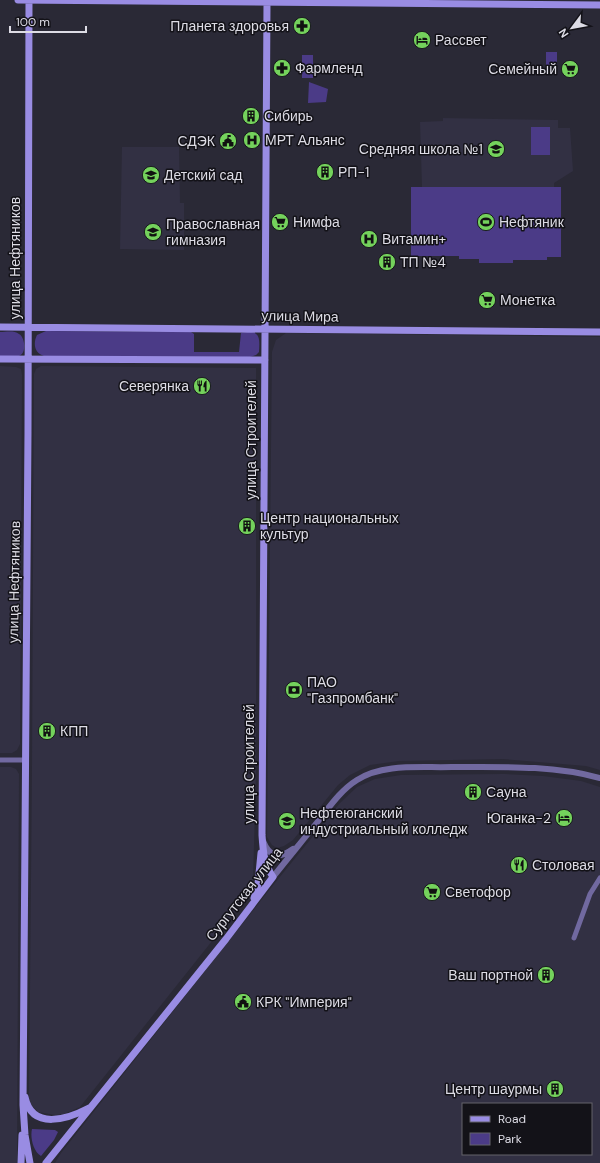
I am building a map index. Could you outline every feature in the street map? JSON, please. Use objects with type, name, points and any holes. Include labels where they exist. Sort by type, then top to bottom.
[{"type":"main road","points":[[18,0],[600,5]]},
{"type":"main road","name":"улица Нефтяников","points":[[29,0],[29,359],[23,1105],[25,1135],[30,1163]]},
{"type":"main road","name":"улица Строителей","points":[[267,2],[265,109],[262,835],[265,859],[269,871],[273,877]]},
{"type":"main road","name":"улица Мира","points":[[0,327],[265,328],[379,331],[600,332]]},
{"type":"main road","points":[[0,359],[265,360]]},
{"type":"main road","points":[[251,906],[258,884],[262,835]]},
{"type":"main road","name":"Сургутская улица","points":[[46,1163],[93,1106],[273,877]]},
{"type":"main road","points":[[24,1089],[26,1102],[30,1110],[39,1117],[64,1118],[75,1115],[93,1106]]},
{"type":"main road","points":[[21,1163],[23,1105]]},
{"type":"street","points":[[0,760],[25,760]]},
{"type":"street","name":"Сургутская улица","points":[[273,877],[337,797],[347,787],[367,774],[384,770],[417,768],[528,768],[581,773],[600,778]]},
{"type":"street","points":[[262,835],[268,850],[277,856],[287,853],[299,844]]},
{"type":"street","points":[[574,938],[590,894],[600,878]]},
{"type":"shaded area","name":"Средняя школа №1","points":[[443,118],[558,120],[558,128],[570,128],[573,171],[554,183],[554,187],[422,187],[420,122],[443,121]]},
{"type":"shaded area","name":"Детский сад","points":[[122,147],[179,147],[180,203],[184,203],[184,250],[120,249]]},
{"type":"shaded area","points":[[286,333],[600,337],[600,770],[586,766],[503,759],[399,761],[370,765],[350,775],[338,785],[293,840],[284,846],[277,848],[272,845],[267,837],[272,352],[276,340]]},
{"type":"shaded area","points":[[0,366],[16,367],[21,369],[22,375],[20,744],[17,750],[12,753],[0,753]]},
{"type":"shaded area","points":[[41,366],[256,368],[256,772],[253,881],[247,897],[80,1107],[64,1114],[55,1115],[38,1112],[29,1102],[34,374],[36,369]]},
{"type":"shaded area","points":[[0,767],[11,767],[16,769],[19,774],[17,1163],[0,1163]]},
{"type":"shaded area","points":[[504,774],[543,776],[581,781],[600,787],[600,1163],[55,1163],[61,1153],[266,894],[340,803],[357,787],[375,779],[401,775]]},
{"type":"green space","points":[[546,52],[557,52],[557,72],[546,72]]},
{"type":"green space","points":[[302,55],[313,55],[313,78],[302,78]]},
{"type":"green space","points":[[309,82],[328,89],[326,102],[308,103]]},
{"type":"green space","points":[[531,127],[550,127],[550,155],[531,155]]},
{"type":"green space","name":"Нефтяник","points":[[411,187],[561,187],[561,257],[547,257],[547,260],[513,260],[513,263],[479,263],[479,259],[459,259],[459,256],[411,256]]},
{"type":"green space","points":[[46,331],[191,332],[194,334],[194,352],[239,352],[241,333],[252,332],[258,335],[259,352],[250,357],[44,356],[36,350],[35,341],[37,335]]},
{"type":"green space","points":[[0,332],[15,332],[23,338],[24,349],[22,354],[15,357],[0,356]]},
{"type":"green space","points":[[32,1129],[55,1130],[58,1132],[54,1140],[41,1156],[36,1151],[33,1144],[31,1136]]},
{"type":"place","name":"Планета здоровья","points":[[302,26]]},
{"type":"place","name":"Рассвет","points":[[422,40]]},
{"type":"place","name":"Фармленд","points":[[282,68]]},
{"type":"place","name":"Семейный","points":[[570,69]]},
{"type":"place","name":"Сибирь","points":[[251,116]]},
{"type":"place","name":"МРТ Альянс","points":[[252,140]]},
{"type":"place","name":"СДЭК","points":[[228,141]]},
{"type":"place","name":"Средняя школа №1","points":[[496,149]]},
{"type":"place","name":"РП-1","points":[[325,172]]},
{"type":"place","name":"Детский сад","points":[[151,175]]},
{"type":"place","name":"Нимфа","points":[[280,222]]},
{"type":"place","name":"Нефтяник","points":[[486,222]]},
{"type":"place","name":"Православная гимназия","points":[[153,232]]},
{"type":"place","name":"Витамин+","points":[[369,239]]},
{"type":"place","name":"ТП №4","points":[[387,262]]},
{"type":"place","name":"Монетка","points":[[487,300]]},
{"type":"place","name":"Северянка","points":[[202,386]]},
{"type":"place","name":"Центр национальных культур","points":[[247,526]]},
{"type":"place","name":"ПАО \"Газпромбанк\"","points":[[294,690]]},
{"type":"place","name":"КПП","points":[[47,731]]},
{"type":"place","name":"Сауна","points":[[473,792]]},
{"type":"place","name":"Юганка-2","points":[[564,818]]},
{"type":"place","name":"Нефтеюганский индустриальный колледж","points":[[287,821]]},
{"type":"place","name":"Столовая","points":[[519,865]]},
{"type":"place","name":"Светофор","points":[[432,892]]},
{"type":"place","name":"Ваш портной","points":[[546,975]]},
{"type":"place","name":"КРК \"Империя\"","points":[[243,1002]]},
{"type":"place","name":"Центр шаурмы","points":[[555,1089]]}]
